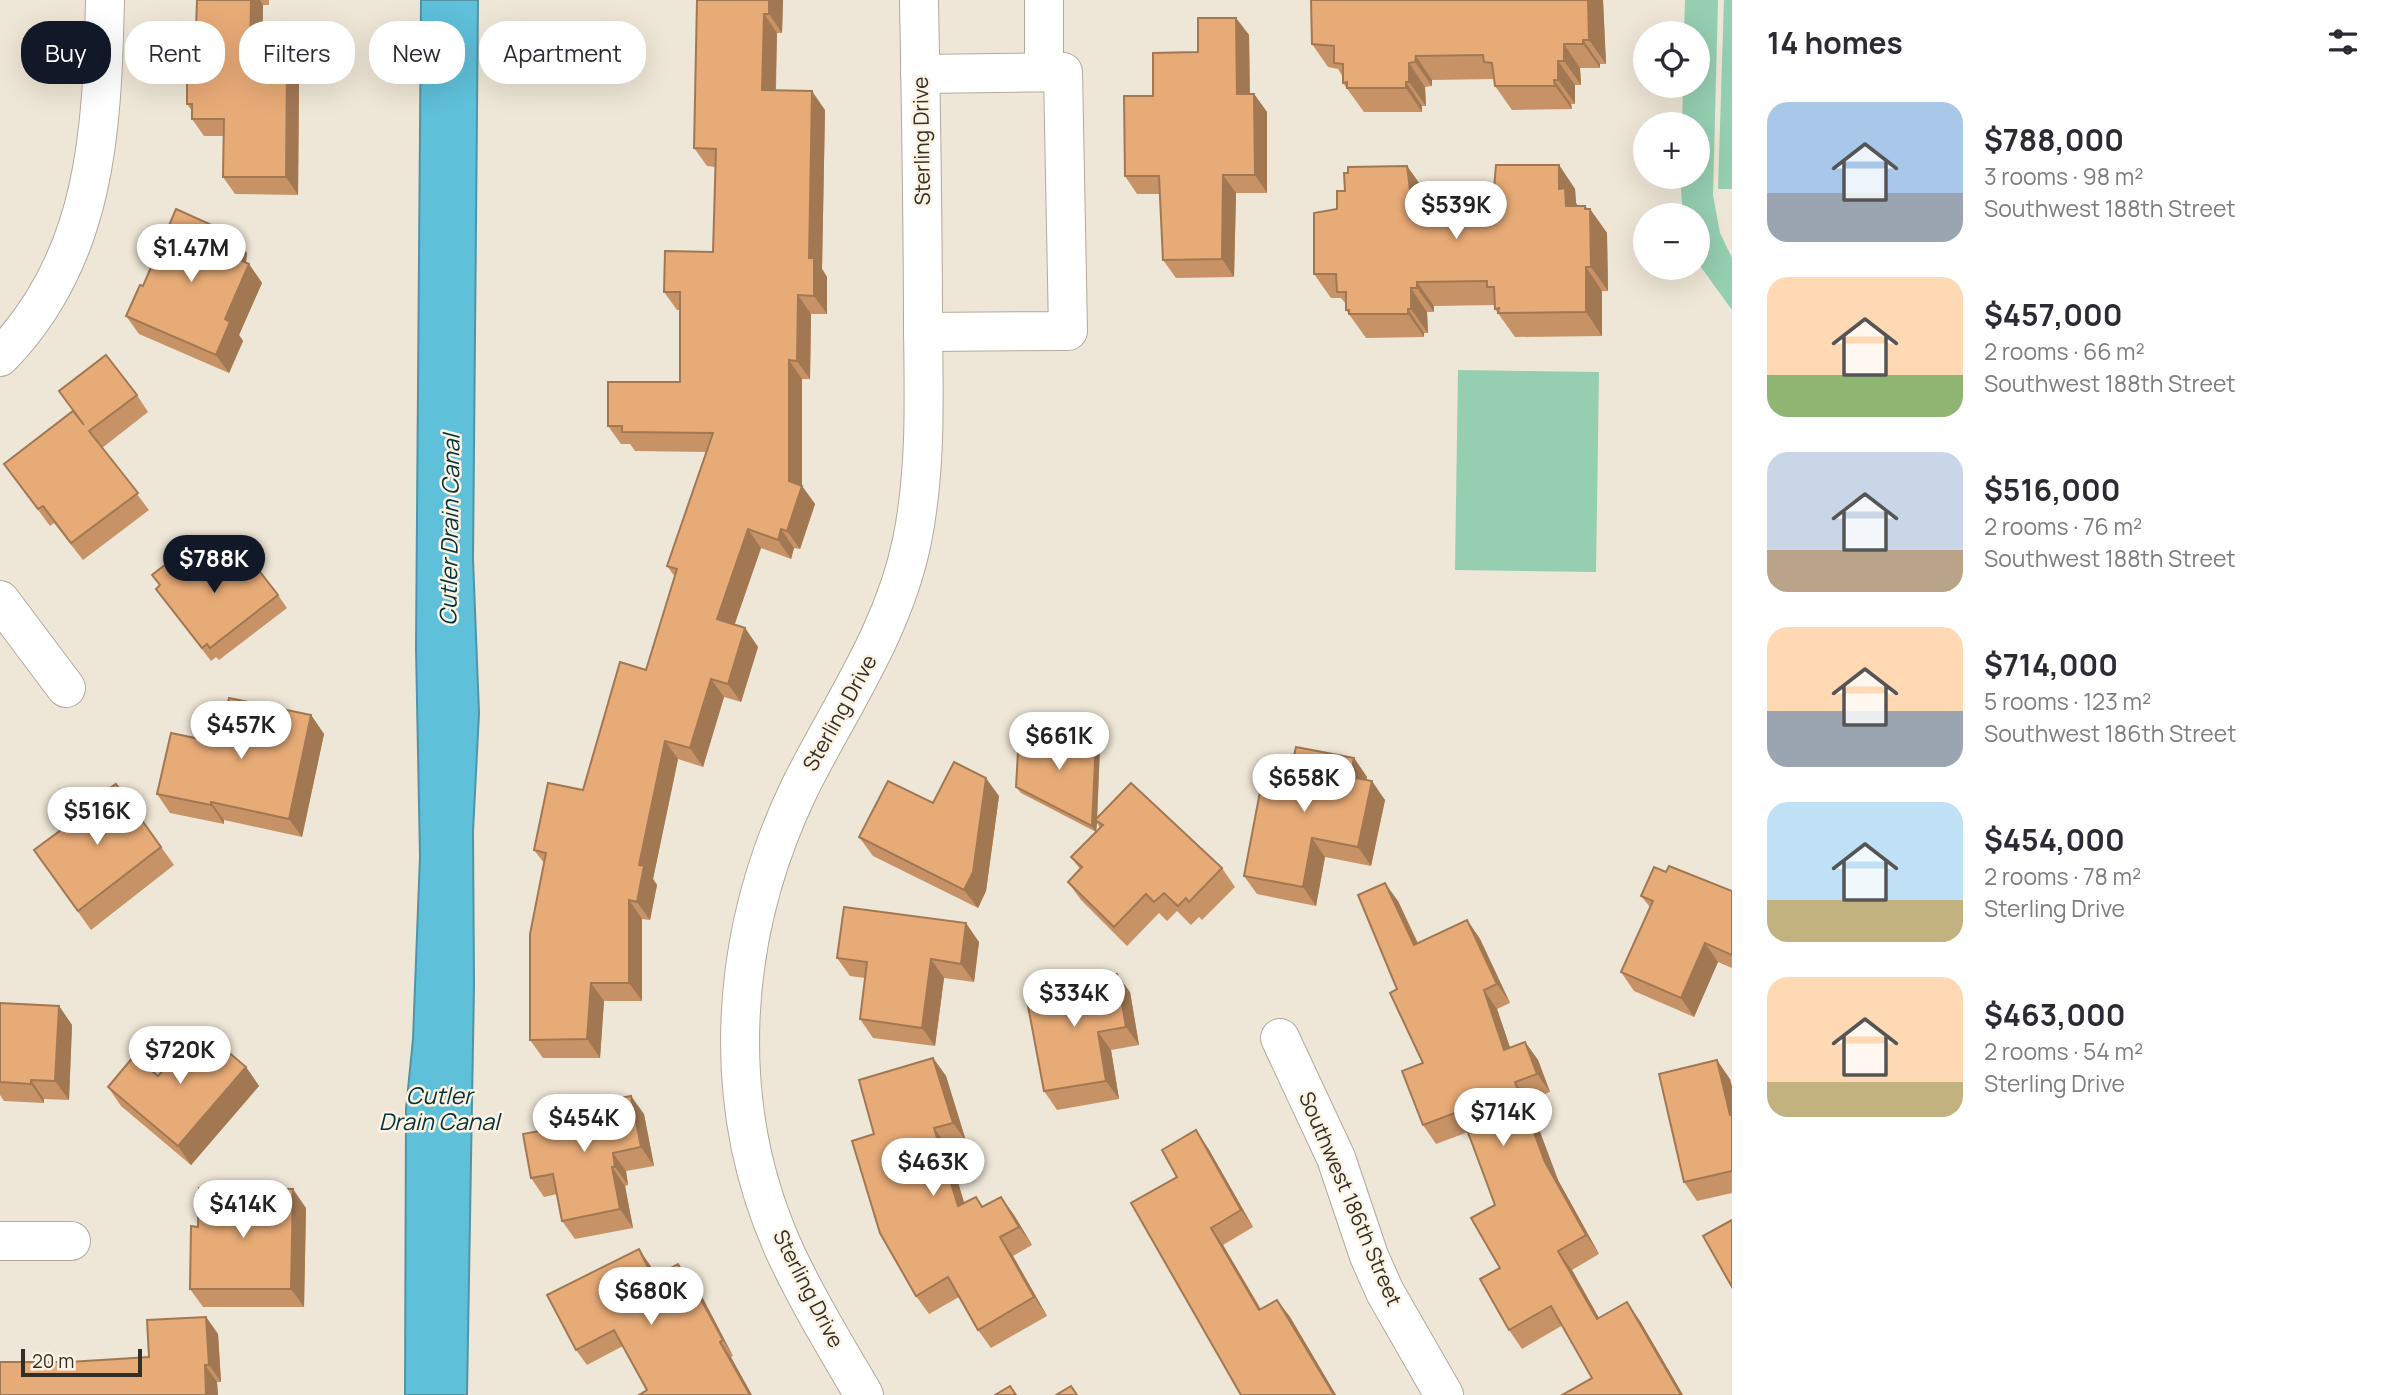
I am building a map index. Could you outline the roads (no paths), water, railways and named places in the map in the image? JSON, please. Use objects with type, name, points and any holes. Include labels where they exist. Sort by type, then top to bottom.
[{"type":"street","points":[[0,357],[37,310],[57,276],[89,192],[100,115],[104,0]]},
{"type":"street","name":"Sterling Drive","points":[[864,1395],[816,1313],[785,1251],[769,1208],[744,1111],[738,1022],[749,937],[771,854],[807,774],[884,631],[903,575],[915,520],[925,424],[919,0]]},
{"type":"street","points":[[1044,0],[1044,72]]},
{"type":"street","points":[[920,74],[1063,72],[1068,331],[923,332]]},
{"type":"street","points":[[0,600],[66,688]]},
{"type":"street","name":"Southwest 186th Street","points":[[1280,1038],[1336,1158],[1369,1256],[1385,1293],[1444,1395]]},
{"type":"street","points":[[0,1241],[71,1241]]},
{"type":"water","name":"Cutler Drain Canal","points":[[421,0],[478,0],[473,559],[479,713],[473,832],[474,985],[467,1395],[405,1395],[406,1109],[413,1039],[420,856],[416,648],[420,84],[465,84],[465,21],[421,21]]}]
